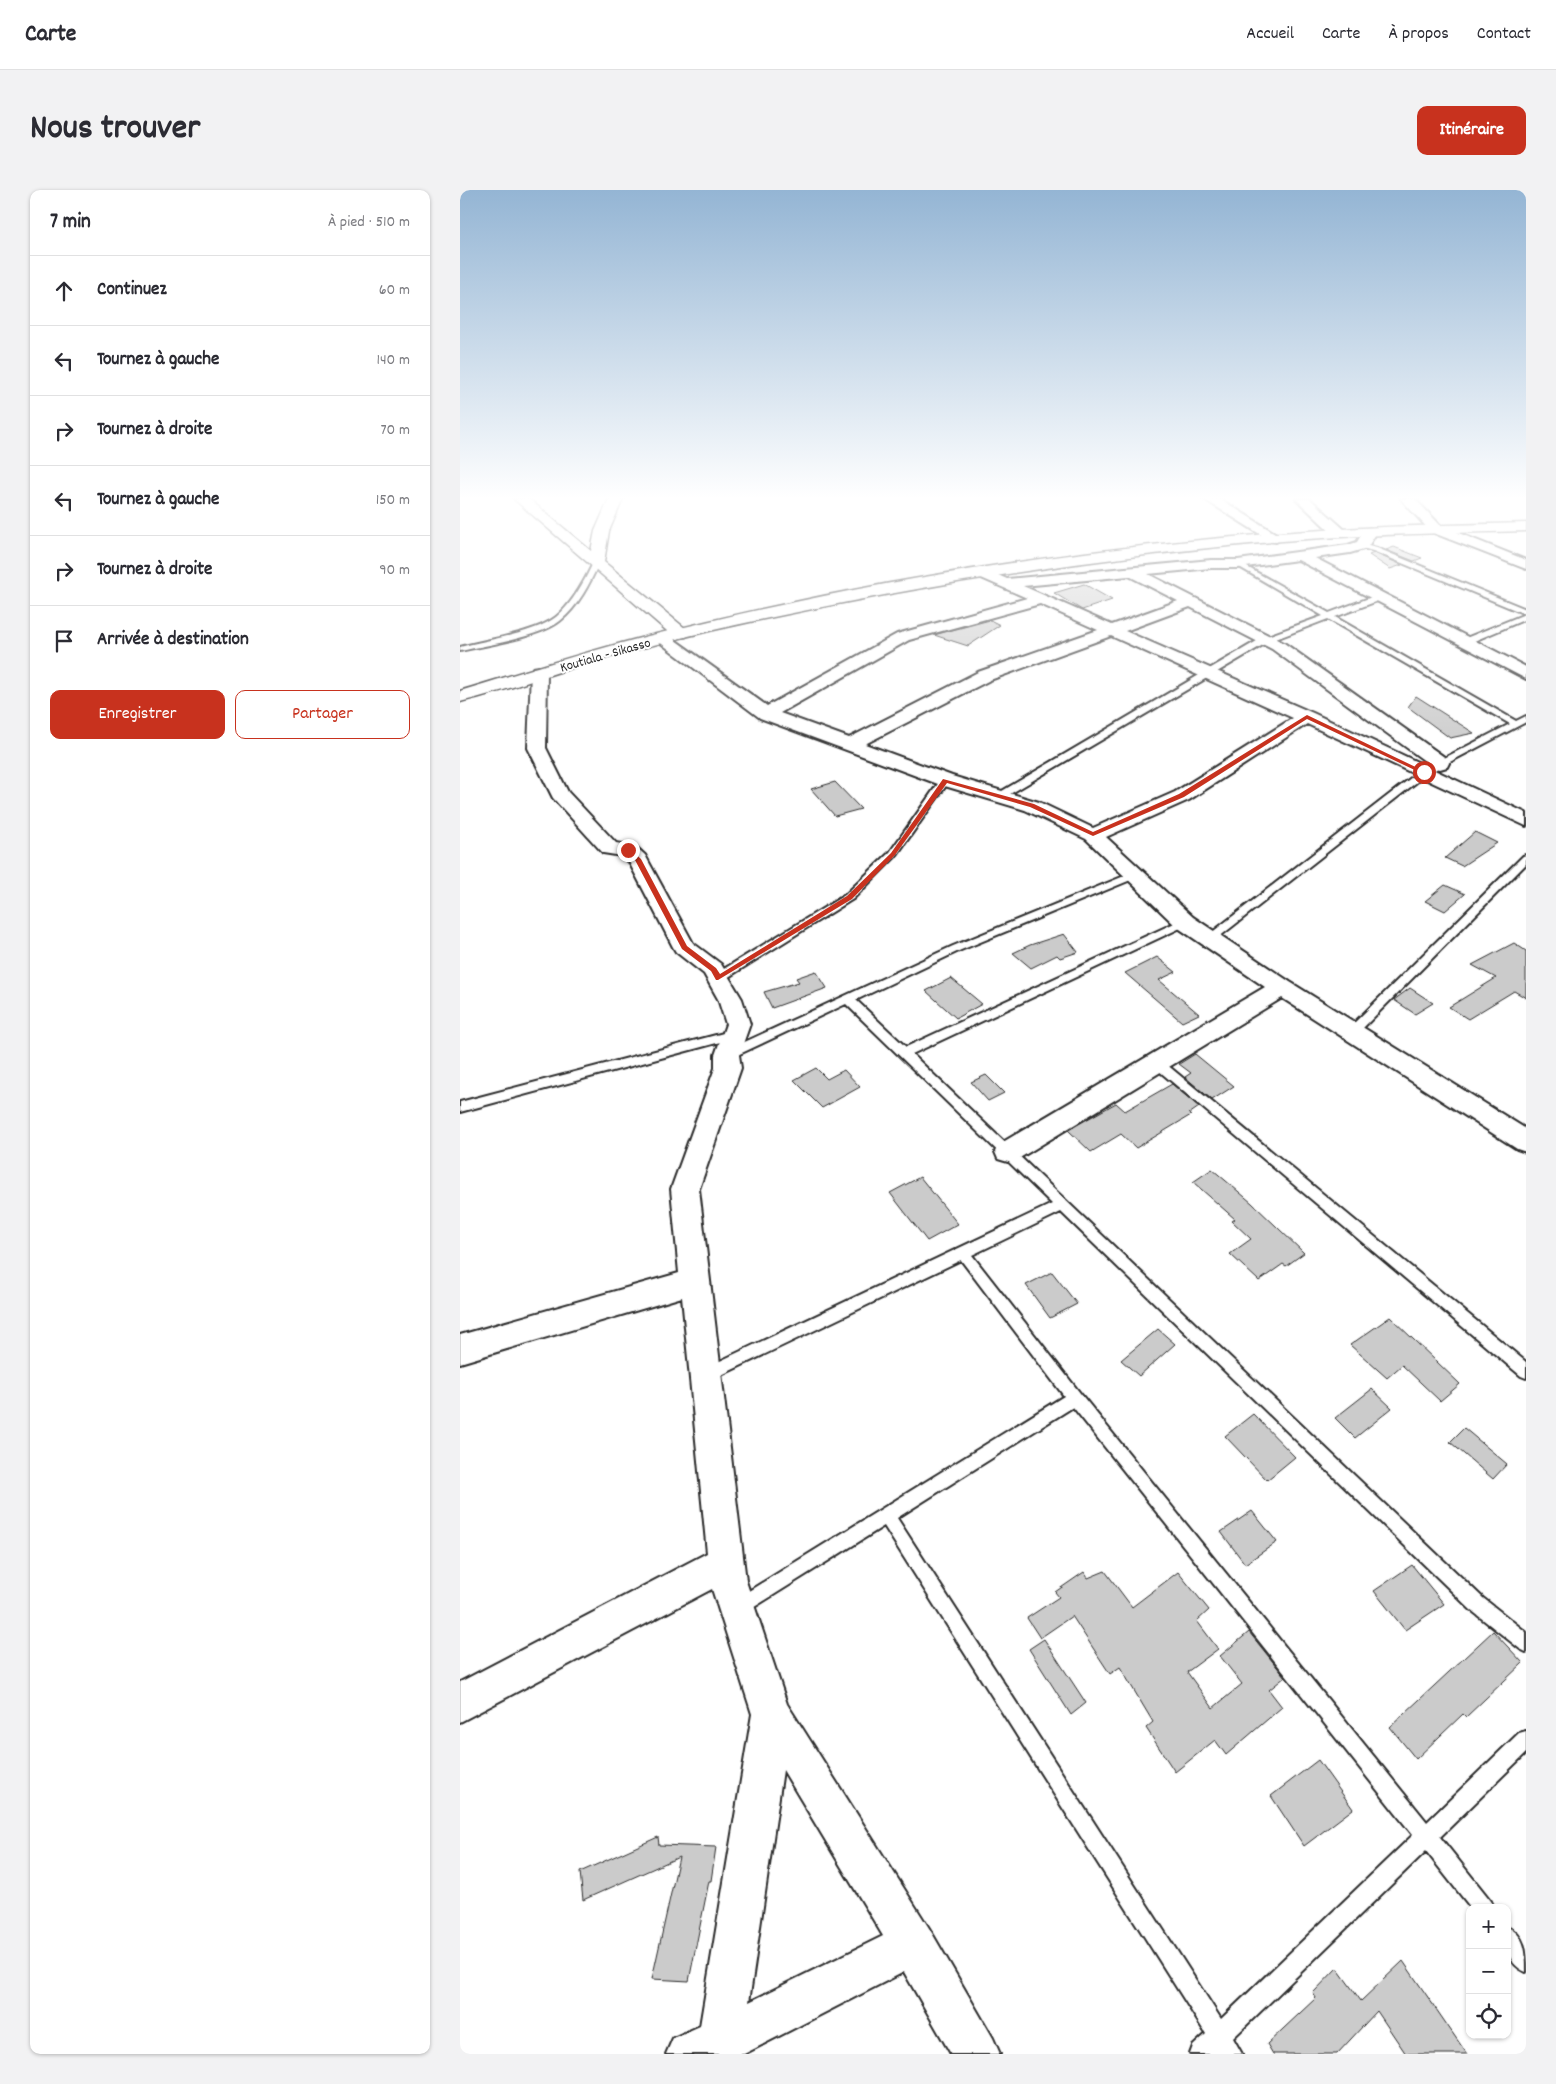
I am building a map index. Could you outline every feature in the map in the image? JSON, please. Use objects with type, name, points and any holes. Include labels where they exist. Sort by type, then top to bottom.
[{"type":"main road","points":[[620,586],[671,636]]},
{"type":"main road","name":"Koutiala - Sikasso","points":[[460,696],[671,636],[812,604],[915,586]]},
{"type":"street","points":[[1013,586],[1307,717],[1526,820]]},
{"type":"street","points":[[1160,586],[1278,646],[1440,763]]},
{"type":"street","points":[[1359,586],[1526,674]]},
{"type":"street","points":[[766,714],[903,637],[1042,599]]},
{"type":"street","points":[[850,745],[984,676],[1191,602]]},
{"type":"street","points":[[671,636],[766,714],[945,780],[1032,806],[1093,835],[1185,922],[1282,987],[1526,1142]]},
{"type":"street","points":[[539,672],[537,748],[560,794],[610,849],[628,850],[638,859],[684,947],[713,969],[730,998],[738,1024],[731,1044],[728,1068],[685,1188],[728,1581],[771,1714],[913,1944],[977,2054]]},
{"type":"street","points":[[1093,835],[1182,796],[1307,717]]},
{"type":"street","points":[[1008,1152],[1282,987]]},
{"type":"street","points":[[460,1349],[695,1281]]},
{"type":"street","points":[[460,1702],[726,1562]]},
{"type":"street","points":[[710,2050],[771,1714]]},
{"type":"street","points":[[710,2050],[913,1944]]},
{"type":"lane","points":[[460,649],[540,627],[557,619],[585,586]]},
{"type":"lane","points":[[1276,586],[1516,724]]},
{"type":"lane","points":[[1463,586],[1526,612]]},
{"type":"lane","points":[[1000,796],[1265,640],[1380,597]]},
{"type":"lane","points":[[1464,642],[1526,616]]},
{"type":"lane","points":[[1210,939],[1424,772],[1526,719]]},
{"type":"lane","points":[[718,978],[849,897],[893,854],[945,780]]},
{"type":"lane","points":[[1352,1032],[1526,858]]},
{"type":"lane","points":[[460,1107],[731,1044],[848,999],[957,948],[1134,875]]},
{"type":"lane","points":[[904,1053],[1185,922]]},
{"type":"lane","points":[[848,999],[1477,1604],[1526,1643]]},
{"type":"lane","points":[[1156,1062],[1526,1371]]},
{"type":"lane","points":[[705,1375],[1063,1205]]},
{"type":"lane","points":[[963,1253],[1075,1398],[1481,1904]]},
{"type":"lane","points":[[737,1608],[1075,1398]]},
{"type":"lane","points":[[886,1515],[1231,2054]]},
{"type":"lane","points":[[1201,2054],[1526,1740]]},
{"type":"lane","points":[[1511,1942],[1526,1961]]},
{"type":"building","points":[[1077,586],[1087,586],[1112,600],[1082,610],[1054,593]]},
{"type":"building","points":[[990,620],[1000,625],[968,646],[934,635]]},
{"type":"building","points":[[1416,696],[1474,733],[1450,738],[1408,707]]},
{"type":"building","points":[[835,782],[861,809],[835,816],[811,789]]},
{"type":"building","points":[[1475,832],[1497,843],[1462,866],[1445,858]]},
{"type":"building","points":[[1445,885],[1465,894],[1445,911],[1425,901]]},
{"type":"building","points":[[1064,934],[1078,952],[1060,958],[1057,955],[1031,968],[1013,953],[1030,945]]},
{"type":"building","points":[[1514,943],[1526,951],[1526,998],[1514,991],[1468,1019],[1449,1007],[1496,978],[1472,965]]},
{"type":"building","points":[[1157,957],[1176,972],[1159,980],[1199,1014],[1182,1022],[1125,973]]},
{"type":"building","points":[[816,971],[827,988],[772,1008],[764,992],[799,982],[796,978]]},
{"type":"building","points":[[951,978],[982,1004],[956,1018],[926,991]]},
{"type":"building","points":[[1410,988],[1433,1003],[1415,1014],[1394,1000]]},
{"type":"building","points":[[1195,1054],[1234,1086],[1212,1100],[1185,1077],[1191,1073],[1179,1064]]},
{"type":"building","points":[[816,1068],[827,1079],[844,1070],[860,1087],[822,1108],[794,1080]]},
{"type":"building","points":[[986,1075],[1004,1093],[988,1101],[971,1082]]},
{"type":"building","points":[[1172,1084],[1199,1107],[1189,1114],[1191,1115],[1136,1148],[1121,1134],[1091,1152],[1068,1130],[1116,1103],[1125,1111]]},
{"type":"building","points":[[1212,1169],[1252,1203],[1304,1253],[1286,1266],[1283,1264],[1259,1281],[1230,1254],[1251,1239],[1232,1221],[1235,1219],[1193,1182]]},
{"type":"building","points":[[920,1177],[958,1224],[927,1241],[890,1193]]},
{"type":"building","points":[[1052,1272],[1077,1304],[1050,1318],[1026,1285]]},
{"type":"building","points":[[1390,1317],[1460,1384],[1440,1401],[1402,1365],[1387,1378],[1350,1345]]},
{"type":"building","points":[[1158,1329],[1175,1344],[1139,1376],[1121,1360]]},
{"type":"building","points":[[1372,1389],[1392,1408],[1355,1438],[1335,1418]]},
{"type":"building","points":[[1253,1414],[1295,1457],[1267,1480],[1225,1436]]},
{"type":"building","points":[[1464,1428],[1507,1464],[1493,1479],[1450,1442]]},
{"type":"building","points":[[1252,1511],[1277,1542],[1245,1564],[1221,1532]]},
{"type":"building","points":[[1412,1565],[1444,1604],[1405,1630],[1374,1591]]},
{"type":"building","points":[[1105,1571],[1132,1607],[1178,1572],[1209,1610],[1197,1621],[1218,1649],[1187,1672],[1213,1708],[1242,1684],[1220,1656],[1249,1632],[1285,1677],[1269,1690],[1282,1707],[1226,1755],[1215,1740],[1175,1772],[1146,1728],[1153,1722],[1120,1667],[1110,1674],[1072,1616],[1040,1638],[1027,1618],[1059,1597],[1055,1592],[1084,1572],[1088,1578]]},
{"type":"building","points":[[1493,1631],[1523,1663],[1466,1717],[1463,1714],[1416,1759],[1390,1727]]},
{"type":"building","points":[[1044,1639],[1086,1703],[1071,1715],[1029,1649]]},
{"type":"building","points":[[1318,1760],[1353,1809],[1304,1846],[1271,1796]]},
{"type":"building","points":[[658,1837],[659,1845],[716,1847],[711,1881],[709,1881],[689,1981],[652,1979],[679,1857],[583,1900],[580,1872]]},
{"type":"building","points":[[1403,1961],[1467,2054],[1406,2054],[1377,2011],[1337,2054],[1273,2054],[1267,2044],[1316,1998],[1313,1993],[1337,1968],[1361,2001]]},
{"type":"route","points":[[628,850],[638,859],[684,947],[713,969],[718,978],[849,897],[893,854],[945,780],[1032,806],[1093,835],[1182,796],[1307,717],[1424,772]]}]
